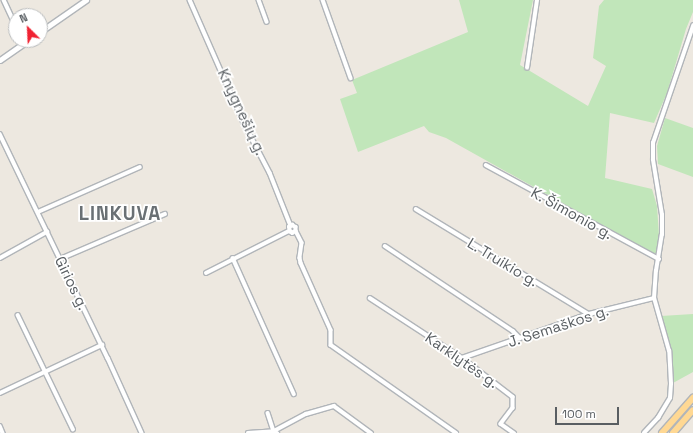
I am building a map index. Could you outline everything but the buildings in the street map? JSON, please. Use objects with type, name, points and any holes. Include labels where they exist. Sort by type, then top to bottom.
[{"type":"highway","points":[[662,433],[693,398]]},
{"type":"highway","points":[[673,433],[693,410]]},
{"type":"street","points":[[48,26],[86,0]]},
{"type":"street","name":"Knygnešių g.","points":[[190,0],[244,123],[270,172],[291,226],[295,226],[296,231]]},
{"type":"street","points":[[259,0],[267,22]]},
{"type":"street","points":[[323,0],[351,78]]},
{"type":"street","points":[[526,68],[537,0]]},
{"type":"street","points":[[644,433],[658,418],[670,398],[671,384],[669,351],[654,298],[662,224],[653,160],[653,143],[693,26]]},
{"type":"street","points":[[0,60],[15,48]]},
{"type":"street","name":"Girios g.","points":[[0,134],[102,345],[142,433]]},
{"type":"street","name":"K. Šimonio g.","points":[[486,165],[659,259]]},
{"type":"street","points":[[38,212],[140,167]]},
{"type":"street","name":"L. Truikio g.","points":[[416,209],[589,314]]},
{"type":"street","points":[[60,259],[165,214]]},
{"type":"street","points":[[289,231],[291,226]]},
{"type":"street","points":[[206,273],[289,231],[291,233],[296,231],[302,243],[300,258],[301,263],[331,330],[331,345],[456,433]]},
{"type":"street","points":[[0,258],[47,232]]},
{"type":"street","points":[[385,246],[513,331],[520,338]]},
{"type":"street","points":[[233,258],[294,394]]},
{"type":"street","name":"Karklytės g.","points":[[370,298],[462,358],[513,397],[513,408],[501,424],[514,433]]},
{"type":"street","name":"J. Semaškos g.","points":[[462,358],[589,314],[654,298]]},
{"type":"street","points":[[18,315],[44,373],[73,430]]},
{"type":"street","points":[[0,393],[102,345]]},
{"type":"street","points":[[248,433],[275,432],[306,414],[334,406],[371,433]]},
{"type":"street","points":[[268,413],[275,432]]},
{"type":"street","points":[[0,426],[3,433]]},
{"type":"green space","points":[[459,0],[533,0],[520,65],[588,106],[606,66],[593,58],[599,6],[604,0],[693,0],[693,12],[686,29],[667,93],[654,123],[610,113],[605,178],[652,189],[657,206],[659,235],[657,253],[652,253],[446,138],[429,132],[424,126],[358,152],[340,99],[357,93],[352,80],[468,32]]},
{"type":"green space","points":[[665,118],[693,128],[693,177],[658,164],[657,146]]},
{"type":"green space","points":[[693,314],[693,372],[673,383],[671,348],[661,316]]},
{"type":"district","name":"LINKUVA","points":[[120,214]]}]
